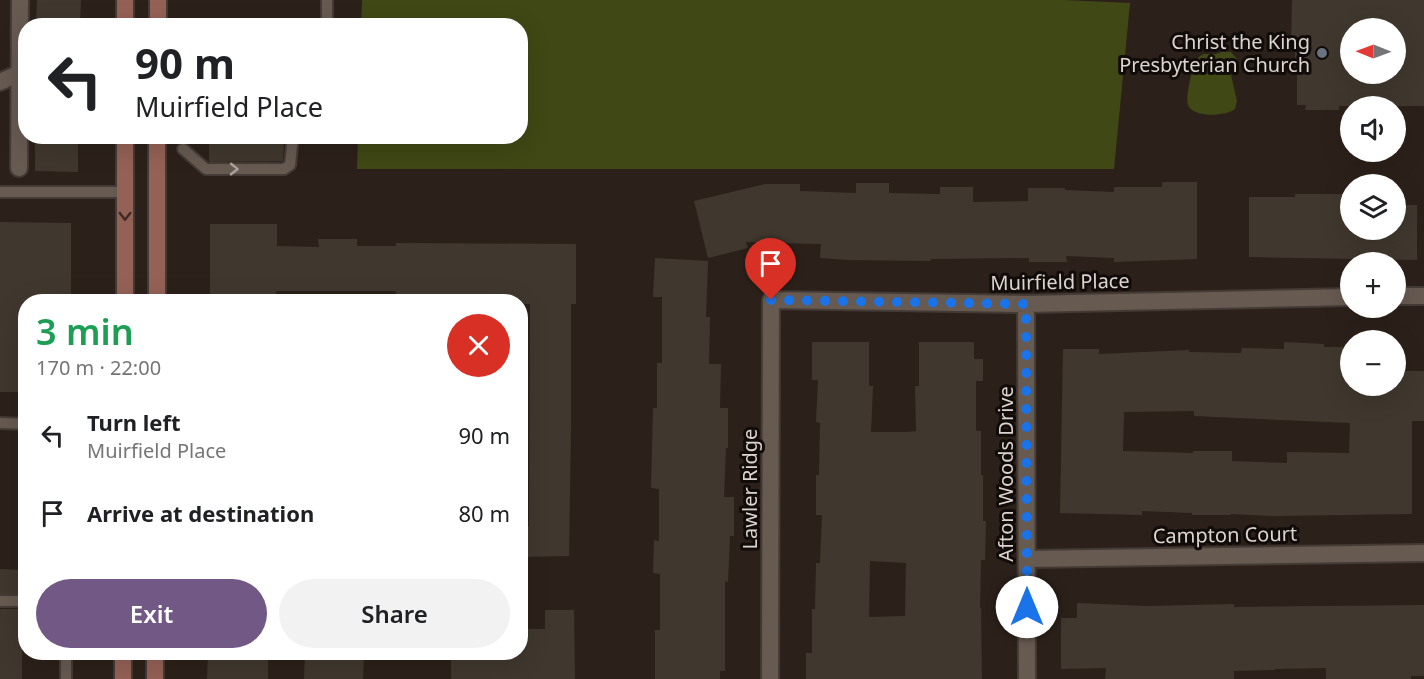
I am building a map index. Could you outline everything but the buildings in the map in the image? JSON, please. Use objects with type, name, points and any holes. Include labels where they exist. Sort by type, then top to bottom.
[{"type":"main road","points":[[125,0],[125,18]]},
{"type":"main road","points":[[158,0],[158,18]]},
{"type":"main road","points":[[125,144],[125,294]]},
{"type":"main road","points":[[157,144],[157,294]]},
{"type":"main road","points":[[123,660],[123,679]]},
{"type":"main road","points":[[154,660],[154,679]]},
{"type":"street","points":[[21,0],[21,18]]},
{"type":"street","points":[[0,82],[18,75]]},
{"type":"street","points":[[19,168],[20,144]]},
{"type":"street","points":[[1406,296],[1424,296]]},
{"type":"street","name":"Muirfield Place","points":[[771,300],[1026,304],[1340,297]]},
{"type":"street","name":"Lawler Ridge","points":[[770,679],[771,300]]},
{"type":"street","name":"Afton Woods Drive","points":[[1026,304],[1027,679]]},
{"type":"street","name":"Campton Court","points":[[1027,559],[1424,553]]},
{"type":"lane","points":[[327,0],[327,18]]},
{"type":"lane","points":[[183,149],[206,168],[284,169],[290,165],[291,144]]},
{"type":"lane","points":[[0,192],[125,192]]},
{"type":"lane","points":[[0,423],[18,424]]},
{"type":"lane","points":[[0,601],[18,601]]},
{"type":"lane","points":[[66,660],[66,679]]},
{"type":"green space","points":[[362,0],[1064,0],[1130,3],[1114,169],[357,169],[358,144],[528,144],[528,18],[361,18]]},
{"type":"green space","points":[[1231,52],[1237,59],[1231,75],[1237,101],[1235,109],[1212,115],[1193,111],[1189,107],[1187,98],[1197,60],[1204,54]]},
{"type":"place","name":"Christ the King Presbyterian Church","points":[[1322,53]]},
{"type":"route","points":[[771,300],[1026,304],[1027,607]]}]
